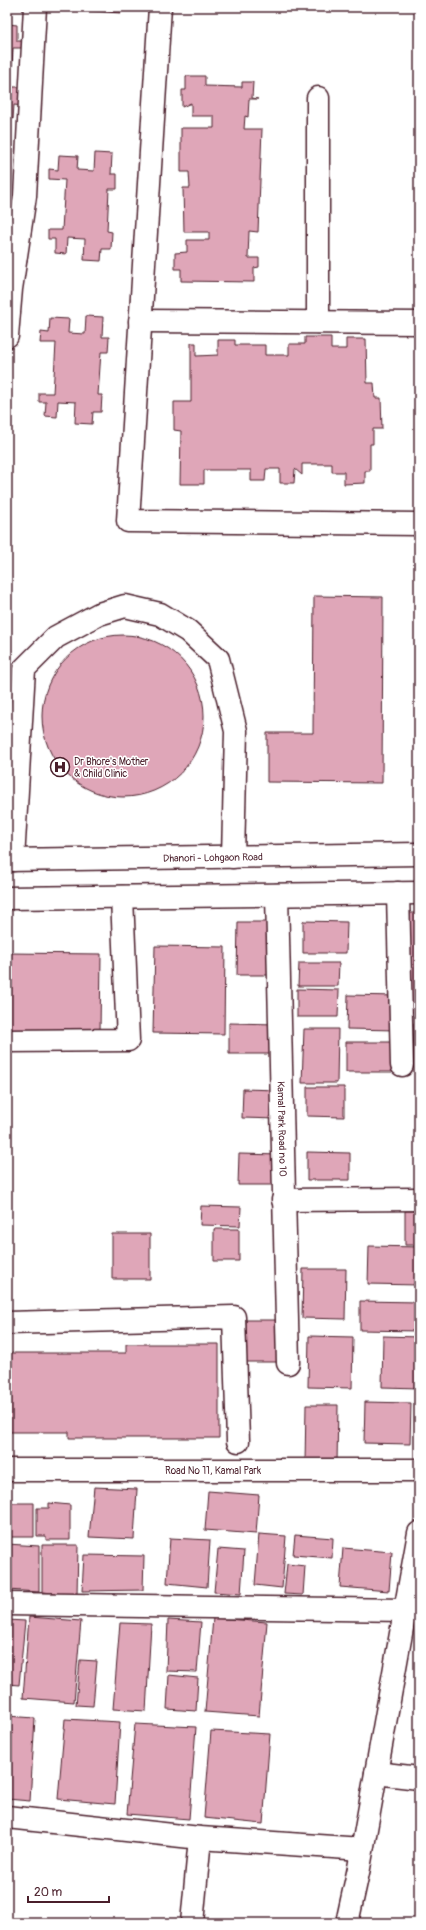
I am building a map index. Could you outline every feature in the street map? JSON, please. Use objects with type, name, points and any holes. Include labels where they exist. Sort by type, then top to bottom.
[{"type":"street","points":[[7,336],[16,196],[35,7]]},
{"type":"street","points":[[160,7],[128,521],[419,524]]},
{"type":"street","points":[[318,98],[318,322]]},
{"type":"street","points":[[140,321],[419,323]]},
{"type":"street","points":[[10,860],[24,669],[56,638],[99,614],[125,606],[160,614],[188,631],[218,659],[236,731],[233,857]]},
{"type":"street","name":"Dhanori - Lohgaon Road","points":[[10,860],[419,854]]},
{"type":"street","points":[[398,893],[402,1065]]},
{"type":"street","points":[[7,898],[419,893]]},
{"type":"street","name":"Kamal Park Road no 10","points":[[277,895],[288,1363]]},
{"type":"street","points":[[7,1041],[128,1040],[122,897]]},
{"type":"street","points":[[284,1200],[419,1199]]},
{"type":"street","points":[[7,1323],[234,1317],[238,1441]]},
{"type":"street","name":"Road No 11, Kamal Park","points":[[7,1470],[419,1470]]},
{"type":"street","points":[[347,1923],[362,1849],[405,1610],[415,1571],[419,1536]]},
{"type":"street","points":[[7,1604],[405,1610]]},
{"type":"street","points":[[376,1773],[419,1778]]},
{"type":"street","points":[[7,1818],[200,1838],[362,1849]]},
{"type":"street","points":[[192,1923],[200,1838]]},
{"type":"building","points":[[7,7],[8,24],[17,25],[17,41],[22,41],[22,48],[13,48],[11,87],[23,87],[23,106],[14,105],[13,119],[7,119]]},
{"type":"building","points":[[65,7],[122,7],[121,13],[65,9]]},
{"type":"building","points":[[186,76],[205,76],[205,86],[242,87],[242,82],[253,82],[252,98],[258,99],[249,99],[248,117],[245,116],[244,129],[262,129],[258,232],[249,231],[248,258],[259,258],[259,267],[254,268],[254,282],[181,281],[181,269],[175,269],[175,253],[187,252],[187,240],[209,240],[209,232],[184,232],[183,188],[190,188],[189,172],[181,172],[181,128],[214,128],[214,116],[191,116],[191,103],[182,107],[182,90],[186,90]]},
{"type":"building","points":[[95,153],[112,154],[111,174],[117,174],[117,189],[109,189],[107,231],[112,232],[111,249],[102,249],[101,261],[84,260],[85,239],[67,238],[66,254],[55,253],[55,239],[48,239],[48,230],[62,230],[65,180],[49,179],[49,169],[58,170],[59,155],[78,156],[77,170],[94,171]]},
{"type":"building","points":[[86,316],[103,317],[102,337],[109,337],[108,352],[101,352],[98,395],[102,395],[101,412],[93,412],[92,424],[75,423],[76,402],[58,401],[57,417],[45,416],[46,402],[39,402],[39,393],[53,393],[56,343],[40,343],[41,332],[49,333],[50,318],[69,319],[68,333],[85,334]]},
{"type":"building","points":[[305,337],[331,337],[331,349],[346,349],[346,339],[366,339],[367,383],[374,383],[375,398],[381,398],[382,429],[373,429],[373,444],[370,444],[370,471],[365,471],[365,483],[344,484],[344,472],[332,472],[332,464],[302,464],[302,475],[295,469],[294,483],[280,483],[280,469],[266,469],[265,481],[251,481],[251,470],[204,470],[204,484],[180,484],[181,431],[174,430],[174,402],[191,402],[191,343],[196,343],[196,356],[218,355],[218,340],[235,340],[235,345],[265,345],[265,355],[289,355],[289,344],[305,344]]},
{"type":"building","points":[[314,596],[383,597],[382,783],[267,782],[267,733],[313,733]]},
{"type":"building","points":[[123,635],[154,641],[168,649],[180,659],[190,671],[198,685],[204,716],[198,747],[190,761],[180,773],[168,783],[154,791],[123,797],[92,791],[78,783],[66,773],[56,761],[48,747],[42,716],[48,685],[56,671],[66,659],[78,649],[92,641]]},
{"type":"building","points":[[405,913],[419,913],[419,1012],[407,1012]]},
{"type":"building","points":[[303,921],[347,922],[346,953],[303,953]]},
{"type":"building","points":[[238,922],[272,922],[271,975],[237,975]]},
{"type":"building","points":[[155,946],[225,947],[224,1034],[153,1033]]},
{"type":"building","points":[[7,953],[101,954],[100,1032],[7,1031]]},
{"type":"building","points":[[299,963],[339,963],[338,986],[298,986]]},
{"type":"building","points":[[297,989],[339,990],[338,1017],[297,1017]]},
{"type":"building","points":[[348,995],[396,996],[396,1030],[347,1029]]},
{"type":"building","points":[[229,1023],[276,1024],[276,1054],[229,1054]]},
{"type":"building","points":[[414,1023],[419,1023],[419,1068],[414,1068]]},
{"type":"building","points":[[304,1029],[338,1029],[337,1083],[302,1083]]},
{"type":"building","points":[[346,1042],[396,1042],[396,1072],[346,1072]]},
{"type":"building","points":[[307,1087],[344,1087],[344,1117],[307,1116]]},
{"type":"building","points":[[243,1089],[278,1090],[277,1119],[242,1118]]},
{"type":"building","points":[[307,1152],[350,1153],[350,1180],[307,1180]]},
{"type":"building","points":[[239,1154],[280,1155],[279,1185],[238,1185]]},
{"type":"building","points":[[201,1206],[241,1207],[240,1226],[200,1225]]},
{"type":"building","points":[[405,1211],[419,1211],[419,1245],[405,1245]]},
{"type":"building","points":[[214,1229],[239,1229],[239,1261],[214,1261]]},
{"type":"building","points":[[112,1234],[150,1234],[150,1279],[112,1279]]},
{"type":"building","points":[[369,1246],[419,1247],[419,1285],[368,1284]]},
{"type":"building","points":[[303,1269],[346,1269],[345,1319],[302,1318]]},
{"type":"building","points":[[360,1301],[419,1302],[419,1331],[360,1330]]},
{"type":"building","points":[[246,1320],[284,1320],[285,1362],[246,1362]]},
{"type":"building","points":[[309,1336],[353,1337],[352,1388],[308,1387]]},
{"type":"building","points":[[383,1336],[419,1337],[419,1388],[382,1387]]},
{"type":"building","points":[[126,1344],[219,1344],[219,1438],[69,1438],[69,1432],[7,1432],[7,1353],[126,1353]]},
{"type":"building","points":[[365,1402],[411,1403],[410,1444],[364,1443]]},
{"type":"building","points":[[306,1405],[338,1405],[337,1463],[305,1463]]},
{"type":"building","points":[[94,1487],[137,1489],[134,1539],[89,1537]]},
{"type":"building","points":[[208,1491],[259,1495],[256,1534],[205,1530]]},
{"type":"building","points":[[9,1503],[34,1503],[34,1537],[9,1537]]},
{"type":"building","points":[[49,1503],[70,1505],[70,1540],[46,1540],[46,1536],[37,1536],[37,1508],[49,1508]]},
{"type":"building","points":[[259,1534],[286,1536],[282,1588],[255,1585]]},
{"type":"building","points":[[295,1535],[333,1538],[332,1558],[293,1555]]},
{"type":"building","points":[[170,1538],[210,1540],[207,1587],[167,1583]]},
{"type":"building","points":[[7,1544],[39,1546],[39,1592],[7,1590]]},
{"type":"building","points":[[42,1545],[78,1545],[77,1595],[42,1592]]},
{"type":"building","points":[[343,1548],[392,1552],[389,1591],[340,1587]]},
{"type":"building","points":[[218,1549],[244,1551],[241,1594],[214,1592]]},
{"type":"building","points":[[84,1555],[144,1556],[143,1590],[82,1591]]},
{"type":"building","points":[[287,1564],[305,1566],[303,1595],[284,1594]]},
{"type":"building","points":[[29,1617],[81,1621],[74,1702],[23,1698]]},
{"type":"building","points":[[213,1618],[267,1622],[259,1716],[205,1712]]},
{"type":"building","points":[[7,1620],[25,1621],[19,1685],[7,1684]]},
{"type":"building","points":[[168,1620],[201,1622],[197,1672],[166,1671]]},
{"type":"building","points":[[120,1623],[151,1624],[146,1711],[113,1709]]},
{"type":"building","points":[[80,1660],[97,1661],[93,1706],[76,1705]]},
{"type":"building","points":[[169,1675],[198,1678],[196,1711],[167,1709]]},
{"type":"building","points":[[7,1716],[35,1718],[30,1801],[7,1799]]},
{"type":"building","points":[[65,1719],[120,1722],[115,1804],[58,1799]]},
{"type":"building","points":[[135,1724],[196,1727],[189,1819],[127,1814]]},
{"type":"building","points":[[211,1731],[270,1734],[263,1824],[204,1818]]},
{"type":"place","name":"Dr Bhore's Mother & Child Clinic","points":[[60,767]]}]
